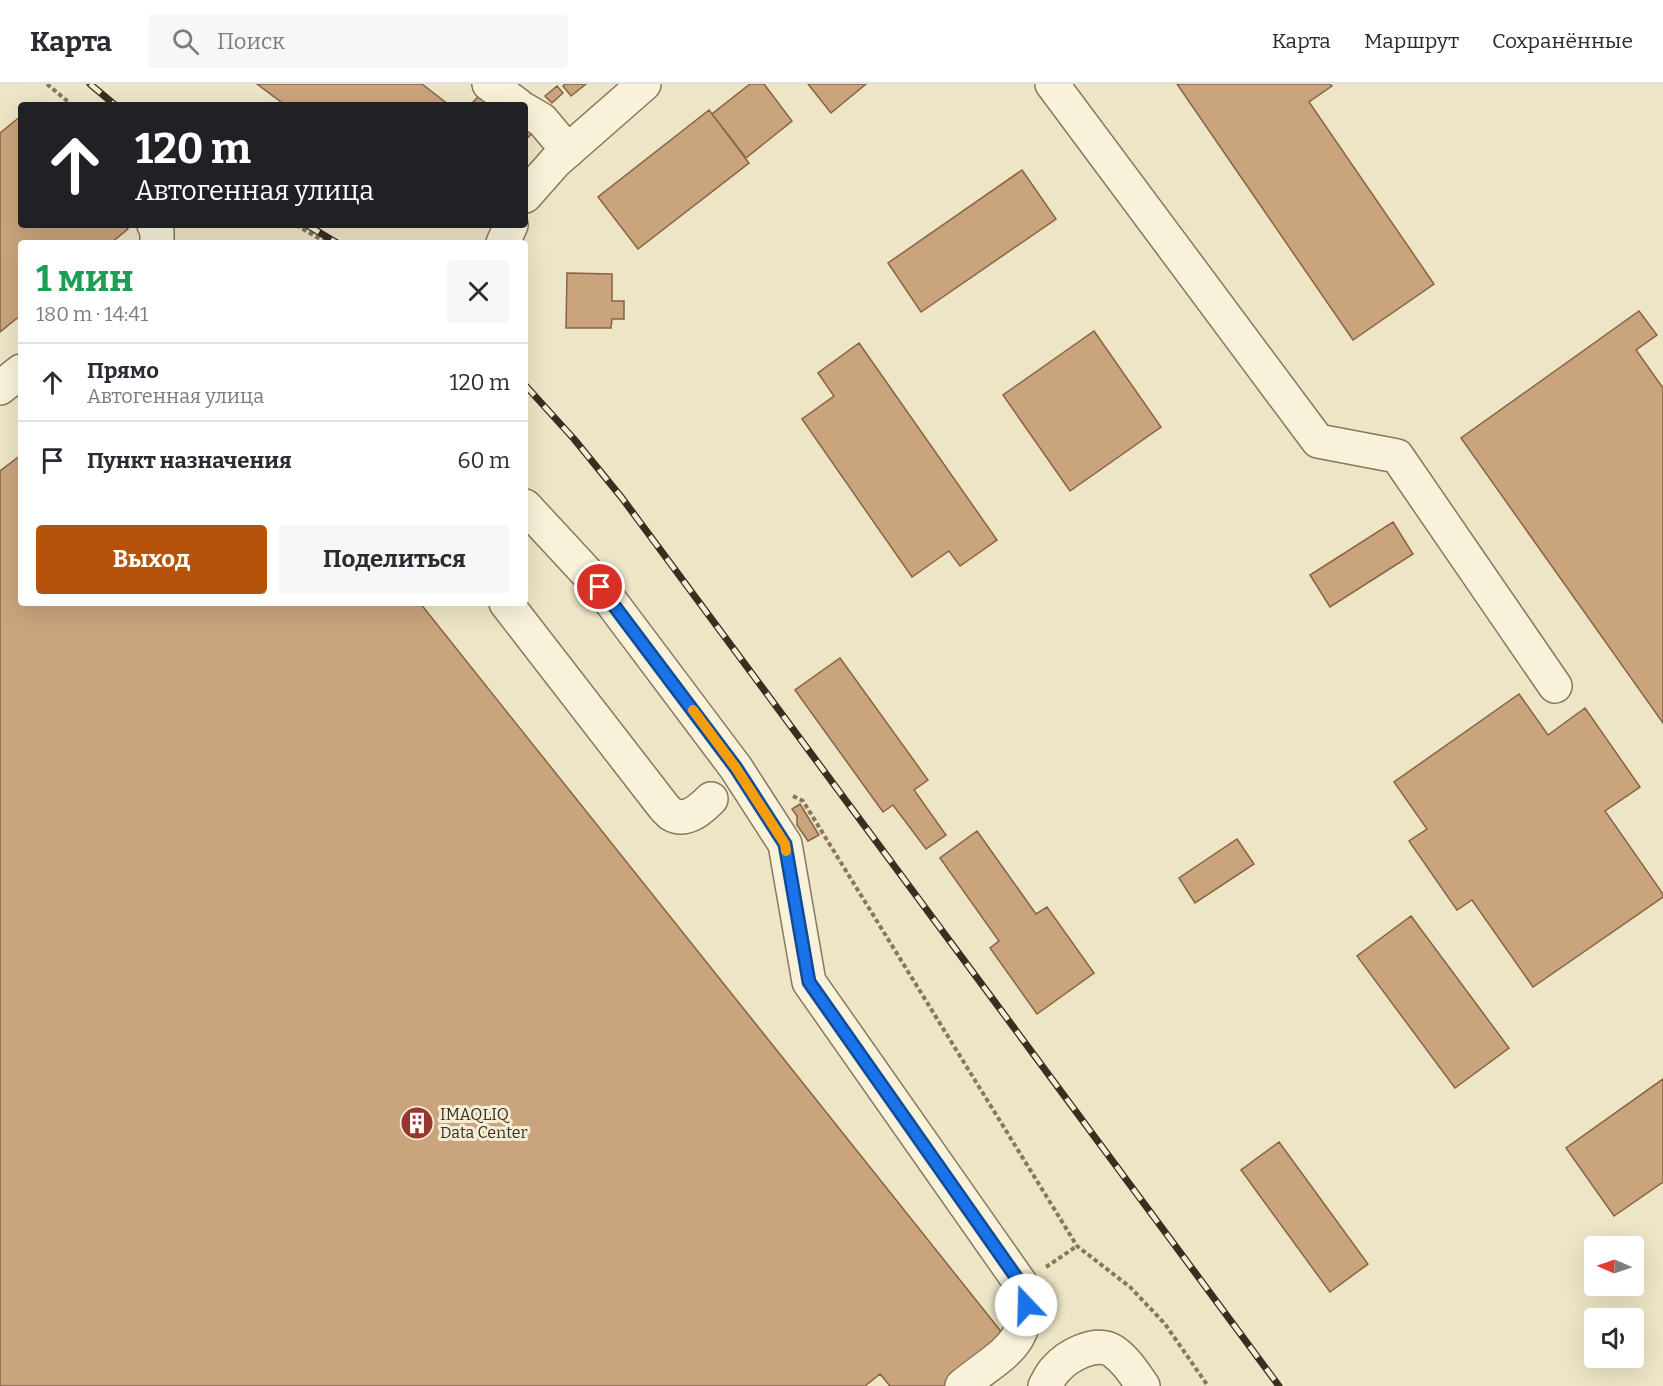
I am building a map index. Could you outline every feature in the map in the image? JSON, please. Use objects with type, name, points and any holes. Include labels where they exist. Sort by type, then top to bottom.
[{"type":"street","points":[[489,84],[514,102]]},
{"type":"street","points":[[528,193],[568,151],[644,84]]},
{"type":"street","points":[[1052,84],[1318,441],[1397,456],[1555,686]]},
{"type":"street","points":[[528,112],[542,120],[568,151]]},
{"type":"street","points":[[0,388],[18,373]]},
{"type":"street","points":[[528,509],[600,587],[736,768],[785,844],[809,982],[1021,1284],[1026,1305],[1024,1325],[1014,1344],[962,1386]]},
{"type":"street","points":[[508,606],[660,802],[672,814],[686,816],[701,810],[711,799]]},
{"type":"street","points":[[1045,1386],[1055,1370],[1072,1356],[1091,1347],[1110,1349],[1125,1361],[1143,1386]]},
{"type":"path","points":[[47,84],[68,102]]},
{"type":"path","points":[[301,228],[322,240]]},
{"type":"path","points":[[793,796],[803,801],[1077,1246],[1130,1287],[1165,1324],[1208,1386]]},
{"type":"path","points":[[1072,1250],[1077,1246]]},
{"type":"building","points":[[257,84],[422,84],[445,102],[281,102]]},
{"type":"building","points":[[565,84],[586,84],[571,96],[563,86]]},
{"type":"building","points":[[750,84],[764,84],[792,121],[746,158],[712,114]]},
{"type":"building","points":[[808,84],[866,84],[831,113]]},
{"type":"building","points":[[1177,84],[1330,84],[1332,86],[1309,102],[1434,284],[1353,340]]},
{"type":"building","points":[[557,86],[563,93],[552,103],[545,96]]},
{"type":"building","points":[[480,95],[487,102],[473,102]]},
{"type":"building","points":[[709,110],[749,163],[638,249],[598,197]]},
{"type":"building","points":[[18,118],[18,228],[128,229],[115,240],[18,240],[18,317],[0,332],[0,133]]},
{"type":"building","points":[[528,129],[534,132],[528,137]]},
{"type":"building","points":[[1022,170],[1056,219],[921,312],[888,263]]},
{"type":"building","points":[[567,273],[612,274],[612,301],[624,301],[624,319],[612,319],[611,328],[566,328]]},
{"type":"building","points":[[1639,311],[1657,335],[1636,350],[1663,388],[1663,723],[1461,438]]},
{"type":"building","points":[[1094,331],[1161,427],[1070,491],[1003,395]]},
{"type":"building","points":[[859,343],[997,540],[960,566],[949,551],[912,577],[802,419],[834,396],[818,373]]},
{"type":"building","name":"IMAQLIQ Data Center","points":[[18,457],[18,606],[422,606],[1007,1339],[948,1386],[890,1386],[880,1374],[865,1386],[0,1386],[0,471]]},
{"type":"building","points":[[1393,522],[1413,554],[1330,607],[1310,575]]},
{"type":"building","points":[[840,658],[928,780],[914,790],[946,835],[926,849],[893,805],[883,812],[795,690]]},
{"type":"building","points":[[1519,694],[1548,735],[1585,708],[1640,787],[1605,811],[1663,894],[1663,897],[1533,987],[1472,900],[1457,910],[1409,841],[1427,829],[1394,782]]},
{"type":"building","points":[[800,804],[819,835],[808,841],[797,825],[797,816],[792,809]]},
{"type":"building","points":[[977,831],[1036,914],[1047,907],[1094,973],[1037,1014],[990,948],[999,941],[940,858]]},
{"type":"building","points":[[1237,839],[1254,864],[1195,903],[1179,878]]},
{"type":"building","points":[[1411,916],[1509,1048],[1455,1088],[1357,956]]},
{"type":"building","points":[[1663,1079],[1663,1182],[1614,1216],[1566,1148]]},
{"type":"building","points":[[1279,1142],[1368,1264],[1330,1292],[1241,1170]]},
{"type":"railway","points":[[90,84],[111,102]]},
{"type":"railway","points":[[312,228],[332,240]]},
{"type":"railway","points":[[528,388],[574,439],[622,498],[1279,1386]]},
{"type":"slow traffic","points":[[693,710],[736,768],[785,844],[786,851]]},
{"type":"place","name":"IMAQLIQ Data Center","points":[[417,1123]]},
{"type":"route","points":[[600,587],[736,768],[785,844],[809,982],[1021,1284],[1026,1305]]}]
